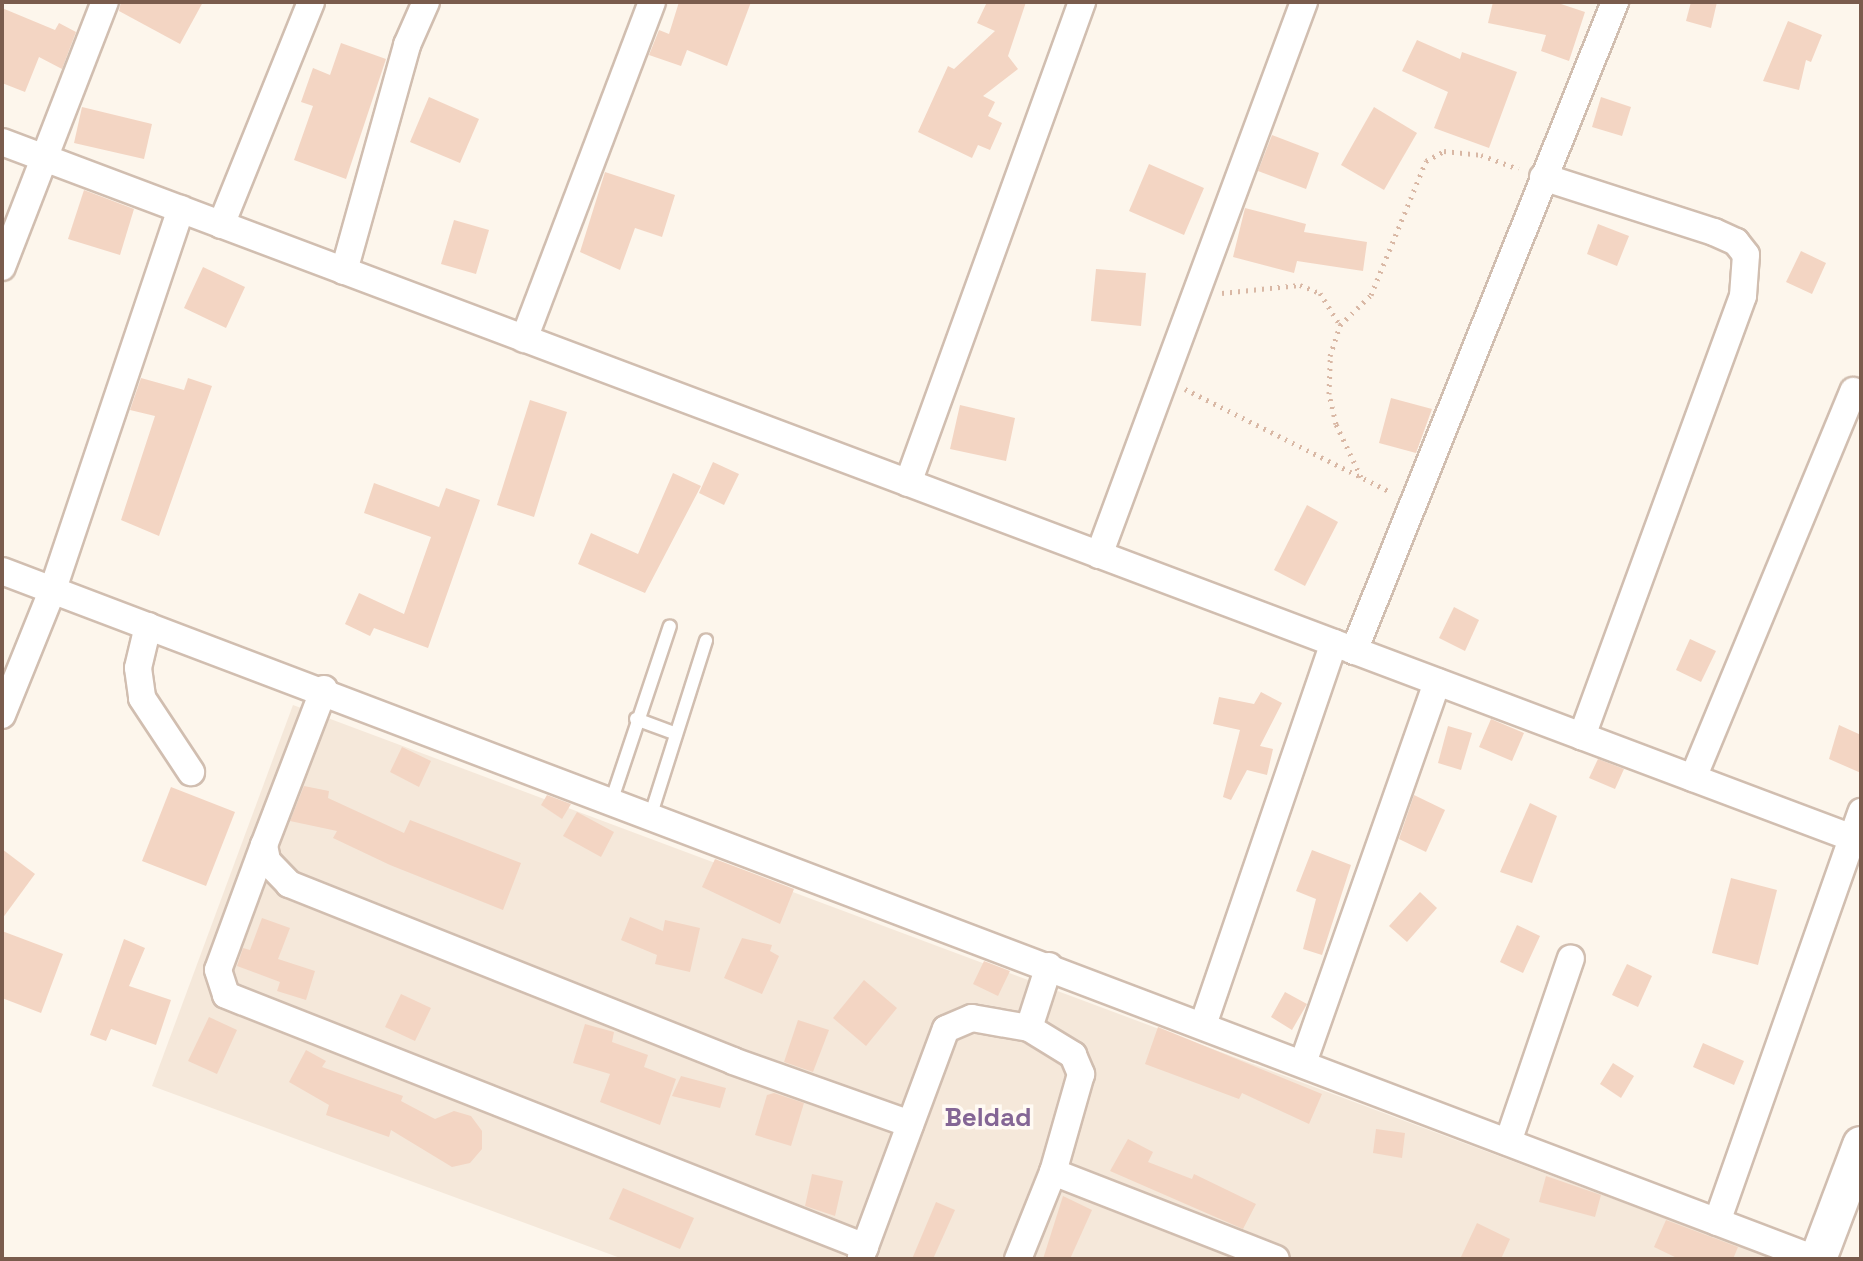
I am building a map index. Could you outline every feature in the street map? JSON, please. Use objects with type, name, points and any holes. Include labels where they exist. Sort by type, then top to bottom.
[{"type":"main road","points":[[1817,1259],[1861,1145]]},
{"type":"street","points":[[2,267],[47,159],[105,2]]},
{"type":"street","points":[[221,225],[311,2]]},
{"type":"street","points":[[344,271],[407,45],[426,2]]},
{"type":"street","points":[[524,339],[652,2]]},
{"type":"street","points":[[908,483],[1082,2]]},
{"type":"street","points":[[1099,555],[1304,2]]},
{"type":"street","points":[[1203,1025],[1344,647],[1413,503],[1615,2]]},
{"type":"street","points":[[2,142],[1856,839]]},
{"type":"street","points":[[1543,177],[1714,232],[1736,242],[1746,255],[1743,296],[1582,736]]},
{"type":"street","points":[[2,715],[53,589],[181,209]]},
{"type":"street","points":[[1693,778],[1853,391]]},
{"type":"street","points":[[2,571],[324,689],[1817,1259]]},
{"type":"street","points":[[148,626],[138,668],[142,698],[191,772]]},
{"type":"street","points":[[1303,1063],[1437,682]]},
{"type":"street","points":[[324,689],[218,970],[226,995],[863,1252],[946,1029],[972,1018],[1029,1028],[1079,1063],[1078,1093],[1053,1172],[1018,1259]]},
{"type":"street","points":[[1717,1222],[1856,839],[1861,812]]},
{"type":"street","points":[[264,845],[267,861],[289,884],[733,1061],[910,1124]]},
{"type":"street","points":[[1508,1142],[1571,958]]},
{"type":"street","points":[[1029,1028],[1049,966]]},
{"type":"street","points":[[1053,1172],[1276,1259]]},
{"type":"lane","points":[[612,799],[636,719],[670,626]]},
{"type":"lane","points":[[651,814],[674,733],[706,641]]},
{"type":"lane","points":[[636,719],[674,733]]},
{"type":"path","points":[[1361,477],[1336,424],[1329,394],[1330,356],[1340,325],[1371,295],[1390,257],[1412,184],[1426,161],[1444,151],[1481,155],[1543,177]]},
{"type":"path","points":[[1193,297],[1300,285],[1320,293],[1340,325]]},
{"type":"path","points":[[1163,379],[1413,503]]},
{"type":"shaded area","points":[[293,705],[1774,1259],[623,1259],[152,1086]]},
{"type":"building","points":[[121,2],[203,2],[180,44],[119,11]]},
{"type":"building","points":[[679,2],[751,2],[727,66],[687,50],[681,66],[649,55],[659,30],[669,34]]},
{"type":"building","points":[[987,2],[1026,2],[1008,56],[1018,69],[983,96],[995,102],[988,116],[1002,123],[990,150],[978,145],[972,158],[918,132],[948,66],[954,69],[995,31],[977,23]]},
{"type":"building","points":[[1493,2],[1555,2],[1585,12],[1569,61],[1541,51],[1546,35],[1488,23]]},
{"type":"building","points":[[1691,2],[1717,2],[1711,28],[1686,21]]},
{"type":"building","points":[[2,8],[55,30],[59,23],[76,32],[62,69],[39,57],[25,92],[2,83]]},
{"type":"building","points":[[1788,21],[1822,35],[1811,62],[1806,60],[1799,90],[1763,81]]},
{"type":"building","points":[[1417,40],[1460,59],[1462,52],[1517,72],[1489,148],[1434,128],[1448,92],[1402,71]]},
{"type":"building","points":[[341,43],[386,59],[346,179],[294,160],[313,106],[301,102],[313,68],[330,75]]},
{"type":"building","points":[[429,97],[479,119],[460,163],[410,142]]},
{"type":"building","points":[[1601,97],[1631,107],[1622,136],[1592,127]]},
{"type":"building","points":[[82,107],[152,124],[144,159],[74,143]]},
{"type":"building","points":[[1374,107],[1417,133],[1384,190],[1341,165]]},
{"type":"building","points":[[1272,135],[1319,153],[1306,189],[1258,171]]},
{"type":"building","points":[[1149,164],[1204,188],[1184,235],[1129,211]]},
{"type":"building","points":[[605,172],[675,195],[662,237],[635,228],[620,270],[580,252]]},
{"type":"building","points":[[84,190],[134,209],[120,255],[68,239]]},
{"type":"building","points":[[1245,208],[1306,224],[1304,232],[1367,242],[1363,271],[1297,261],[1294,273],[1233,257]]},
{"type":"building","points":[[454,220],[489,230],[476,274],[441,264]]},
{"type":"building","points":[[1598,224],[1629,236],[1617,266],[1587,254]]},
{"type":"building","points":[[1801,251],[1826,263],[1812,294],[1786,282]]},
{"type":"building","points":[[203,267],[245,287],[226,328],[184,308]]},
{"type":"building","points":[[1096,269],[1146,273],[1141,326],[1091,321]]},
{"type":"building","points":[[141,378],[184,390],[188,378],[212,386],[159,536],[121,520],[155,416],[130,410]]},
{"type":"building","points":[[1391,398],[1432,409],[1416,453],[1379,443]]},
{"type":"building","points":[[530,400],[567,412],[534,517],[497,505]]},
{"type":"building","points":[[960,405],[1015,418],[1006,461],[950,449]]},
{"type":"building","points":[[713,462],[739,474],[724,505],[699,493]]},
{"type":"building","points":[[673,473],[701,486],[645,593],[578,564],[591,533],[638,554]]},
{"type":"building","points":[[374,483],[439,507],[446,488],[480,500],[428,648],[374,628],[370,636],[345,624],[359,593],[404,614],[431,537],[364,513]]},
{"type":"building","points":[[1307,505],[1338,522],[1305,586],[1274,570]]},
{"type":"building","points":[[1454,607],[1479,620],[1465,651],[1439,638]]},
{"type":"building","points":[[1690,639],[1716,651],[1701,682],[1676,670]]},
{"type":"building","points":[[1261,692],[1282,703],[1260,746],[1273,749],[1267,775],[1247,770],[1231,800],[1223,797],[1240,730],[1213,724],[1219,697],[1254,704]]},
{"type":"building","points":[[1491,719],[1524,733],[1512,761],[1479,747]]},
{"type":"building","points":[[1839,725],[1861,735],[1861,773],[1829,759]]},
{"type":"building","points":[[1448,726],[1472,733],[1461,770],[1438,763]]},
{"type":"building","points":[[402,747],[431,761],[419,787],[390,772]]},
{"type":"building","points":[[1598,759],[1624,769],[1615,789],[1589,778]]},
{"type":"building","points":[[304,786],[329,791],[328,798],[404,833],[410,820],[521,863],[503,910],[390,865],[333,838],[337,831],[290,821]]},
{"type":"building","points":[[171,787],[235,812],[206,886],[142,861]]},
{"type":"building","points":[[547,795],[571,804],[562,819],[541,805]]},
{"type":"building","points":[[1414,795],[1445,810],[1426,852],[1399,839]]},
{"type":"building","points":[[1530,803],[1557,816],[1532,883],[1500,872]]},
{"type":"building","points":[[577,812],[614,832],[601,857],[563,836]]},
{"type":"building","points":[[2,849],[35,874],[2,919]]},
{"type":"building","points":[[1312,850],[1351,865],[1322,955],[1303,949],[1316,899],[1296,891]]},
{"type":"building","points":[[715,859],[794,889],[780,924],[702,887]]},
{"type":"building","points":[[1731,878],[1777,890],[1758,965],[1712,953]]},
{"type":"building","points":[[1420,892],[1437,908],[1407,942],[1389,926]]},
{"type":"building","points":[[630,917],[663,931],[665,920],[700,928],[690,972],[655,964],[657,955],[621,940]]},
{"type":"building","points":[[262,918],[290,928],[278,959],[315,971],[306,1000],[277,991],[280,982],[237,966],[243,948],[250,950]]},
{"type":"building","points":[[1517,925],[1540,936],[1523,973],[1500,962]]},
{"type":"building","points":[[2,931],[63,954],[41,1013],[2,998]]},
{"type":"building","points":[[742,938],[772,945],[770,951],[779,956],[762,994],[724,978]]},
{"type":"building","points":[[124,939],[145,948],[129,986],[171,1000],[156,1045],[111,1029],[106,1041],[90,1035]]},
{"type":"building","points":[[984,961],[1010,971],[998,996],[973,984]]},
{"type":"building","points":[[1627,964],[1652,976],[1638,1007],[1612,995]]},
{"type":"building","points":[[864,980],[897,1008],[866,1046],[833,1018]]},
{"type":"building","points":[[1285,992],[1307,1004],[1292,1030],[1271,1017]]},
{"type":"building","points":[[401,994],[431,1008],[415,1041],[385,1027]]},
{"type":"building","points":[[209,1017],[237,1030],[217,1074],[188,1061]]},
{"type":"building","points":[[798,1020],[829,1030],[813,1072],[784,1062]]},
{"type":"building","points":[[585,1024],[614,1032],[612,1042],[648,1055],[644,1067],[676,1079],[660,1125],[600,1102],[610,1074],[573,1063]]},
{"type":"building","points":[[1158,1027],[1322,1094],[1309,1124],[1242,1093],[1239,1099],[1145,1064]]},
{"type":"building","points":[[1703,1043],[1744,1061],[1734,1085],[1693,1067]]},
{"type":"building","points":[[306,1050],[326,1061],[322,1067],[403,1096],[401,1101],[435,1119],[454,1111],[471,1116],[482,1131],[482,1149],[470,1163],[452,1167],[391,1130],[389,1137],[326,1115],[329,1105],[289,1082]]},
{"type":"building","points":[[1613,1063],[1634,1076],[1621,1098],[1600,1084]]},
{"type":"building","points":[[681,1076],[726,1088],[720,1108],[672,1096]]},
{"type":"building","points":[[774,1093],[804,1103],[791,1146],[755,1135],[767,1095]]},
{"type":"building","points":[[1376,1129],[1405,1133],[1402,1158],[1373,1153]]},
{"type":"building","points":[[1128,1139],[1153,1152],[1148,1162],[1192,1179],[1194,1174],[1256,1204],[1243,1229],[1110,1171]]},
{"type":"building","points":[[812,1174],[843,1181],[835,1216],[805,1206]]},
{"type":"building","points":[[1546,1176],[1601,1195],[1595,1217],[1539,1202]]},
{"type":"building","points":[[623,1188],[694,1218],[680,1249],[609,1219]]},
{"type":"building","points":[[1063,1196],[1092,1210],[1070,1259],[1043,1259]]},
{"type":"building","points":[[936,1202],[955,1210],[933,1259],[912,1259]]},
{"type":"building","points":[[1666,1220],[1738,1247],[1733,1259],[1679,1259],[1654,1247]]},
{"type":"building","points":[[1477,1223],[1510,1239],[1501,1259],[1460,1259]]},
{"type":"district","name":"Beldad","points":[[988,1118]]}]
